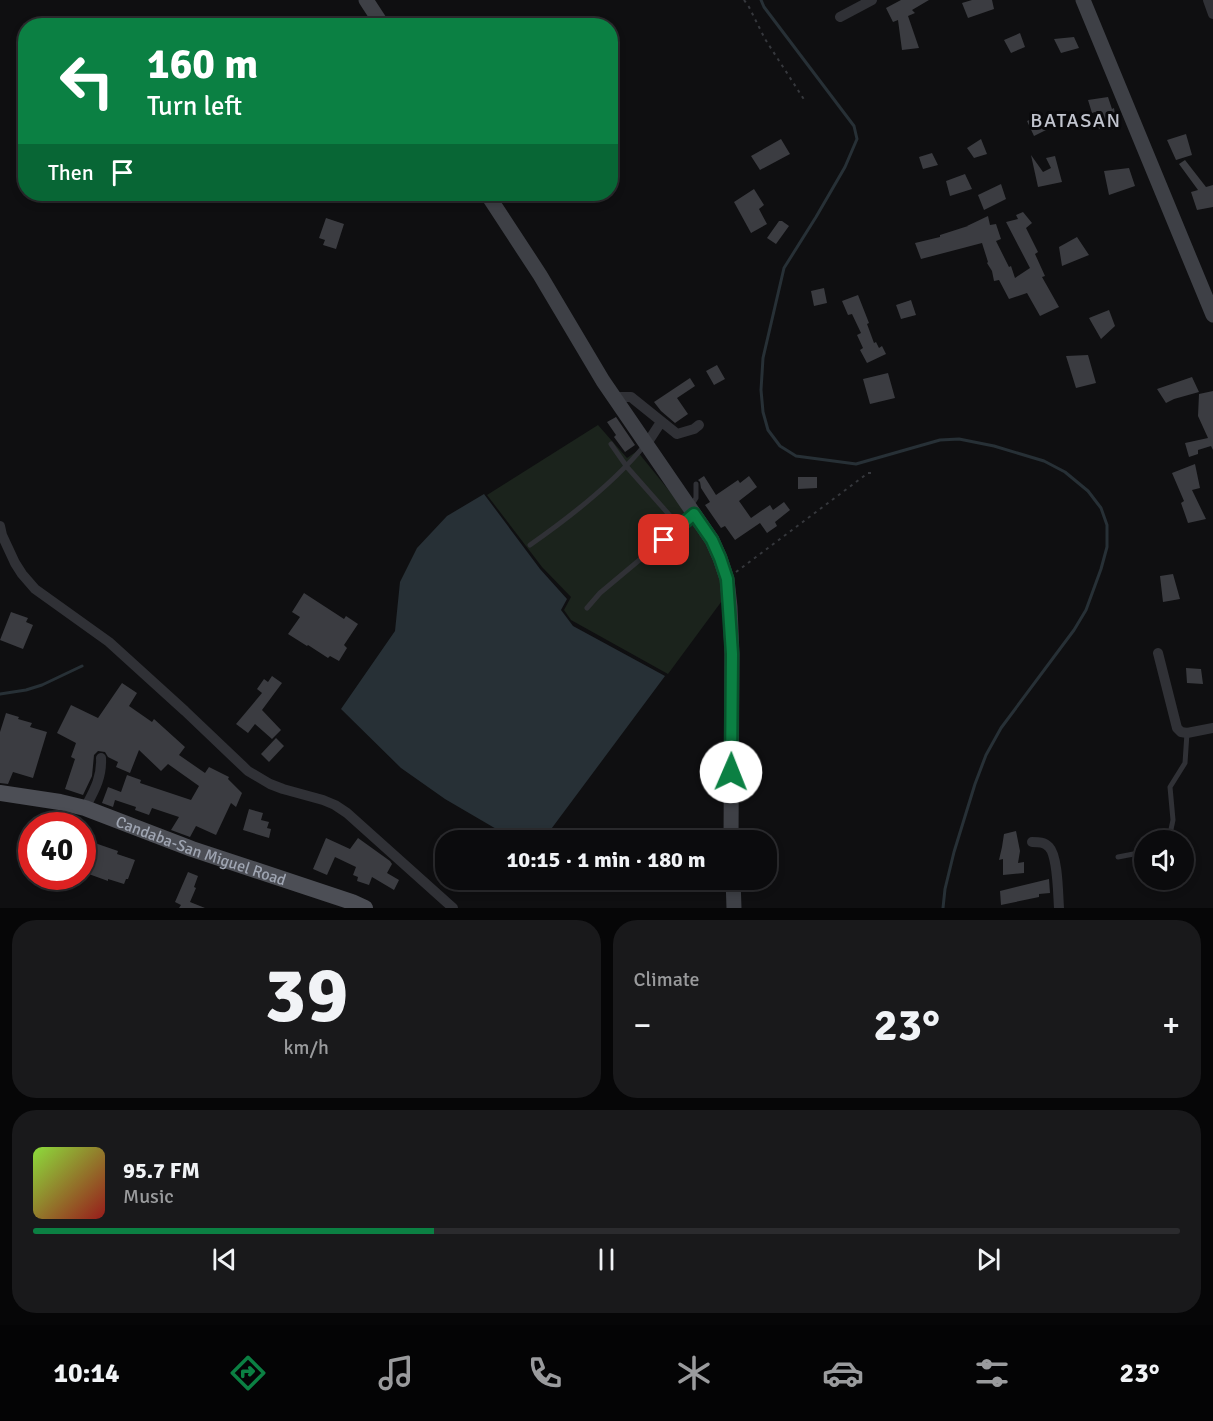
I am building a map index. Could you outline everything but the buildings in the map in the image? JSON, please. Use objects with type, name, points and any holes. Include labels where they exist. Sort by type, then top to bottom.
[{"type":"main road","name":"Candaba-San Miguel Road","points":[[0,793],[85,808],[192,849],[365,908]]},
{"type":"street","points":[[366,0],[378,18]]},
{"type":"street","points":[[840,17],[872,0]]},
{"type":"street","points":[[1083,0],[1213,315]]},
{"type":"street","points":[[1208,0],[1213,14]]},
{"type":"street","points":[[492,201],[540,275],[614,397],[712,540],[720,558],[727,579],[732,654],[731,830]]},
{"type":"street","points":[[614,397],[632,396],[677,434],[694,429],[699,424]]},
{"type":"street","points":[[646,445],[661,422]]},
{"type":"street","points":[[0,526],[15,563],[35,589],[109,642],[248,771],[270,784],[322,800],[347,813],[453,908]]},
{"type":"street","points":[[1158,653],[1178,728],[1187,733],[1213,728]]},
{"type":"street","points":[[85,808],[101,772],[101,758]]},
{"type":"street","points":[[1032,842],[1041,842],[1050,848],[1054,857],[1059,908]]},
{"type":"street","points":[[733,890],[734,908]]},
{"type":"lane","points":[[611,444],[627,467],[680,527]]},
{"type":"lane","points":[[530,545],[627,467],[646,445]]},
{"type":"lane","points":[[587,608],[600,593],[680,527],[692,511],[696,498],[696,484]]},
{"type":"lane","points":[[1171,830],[1173,820],[1170,787],[1185,763],[1187,733]]},
{"type":"lane","points":[[1118,857],[1134,854]]},
{"type":"path","points":[[744,0],[765,39],[805,101]]},
{"type":"path","points":[[727,579],[868,473],[874,473]]},
{"type":"shaded area","points":[[598,425],[627,458],[637,451],[697,525],[711,547],[727,594],[668,674],[571,620],[564,610],[571,597],[542,567],[487,495]]},
{"type":"shaded area","points":[[484,494],[540,569],[567,599],[561,610],[573,626],[665,676],[550,830],[498,830],[445,799],[401,768],[341,709],[395,631],[400,582],[417,548],[447,516]]},
{"type":"waterway","points":[[761,0],[854,126],[857,139],[845,167],[784,268],[763,358],[761,390],[763,412],[768,430],[780,446],[796,456],[856,464],[940,440],[959,439],[994,446],[1044,461],[1065,472],[1088,491],[1101,508],[1107,525],[1107,547],[1086,610],[1074,630],[1001,728],[986,755],[954,852],[943,908]]},
{"type":"waterway","points":[[0,694],[42,685],[82,666]]},
{"type":"district","name":"BATASAN","points":[[1076,120]]},
{"type":"route","points":[[664,540],[694,514],[712,540],[727,579],[732,654],[731,772]]}]
